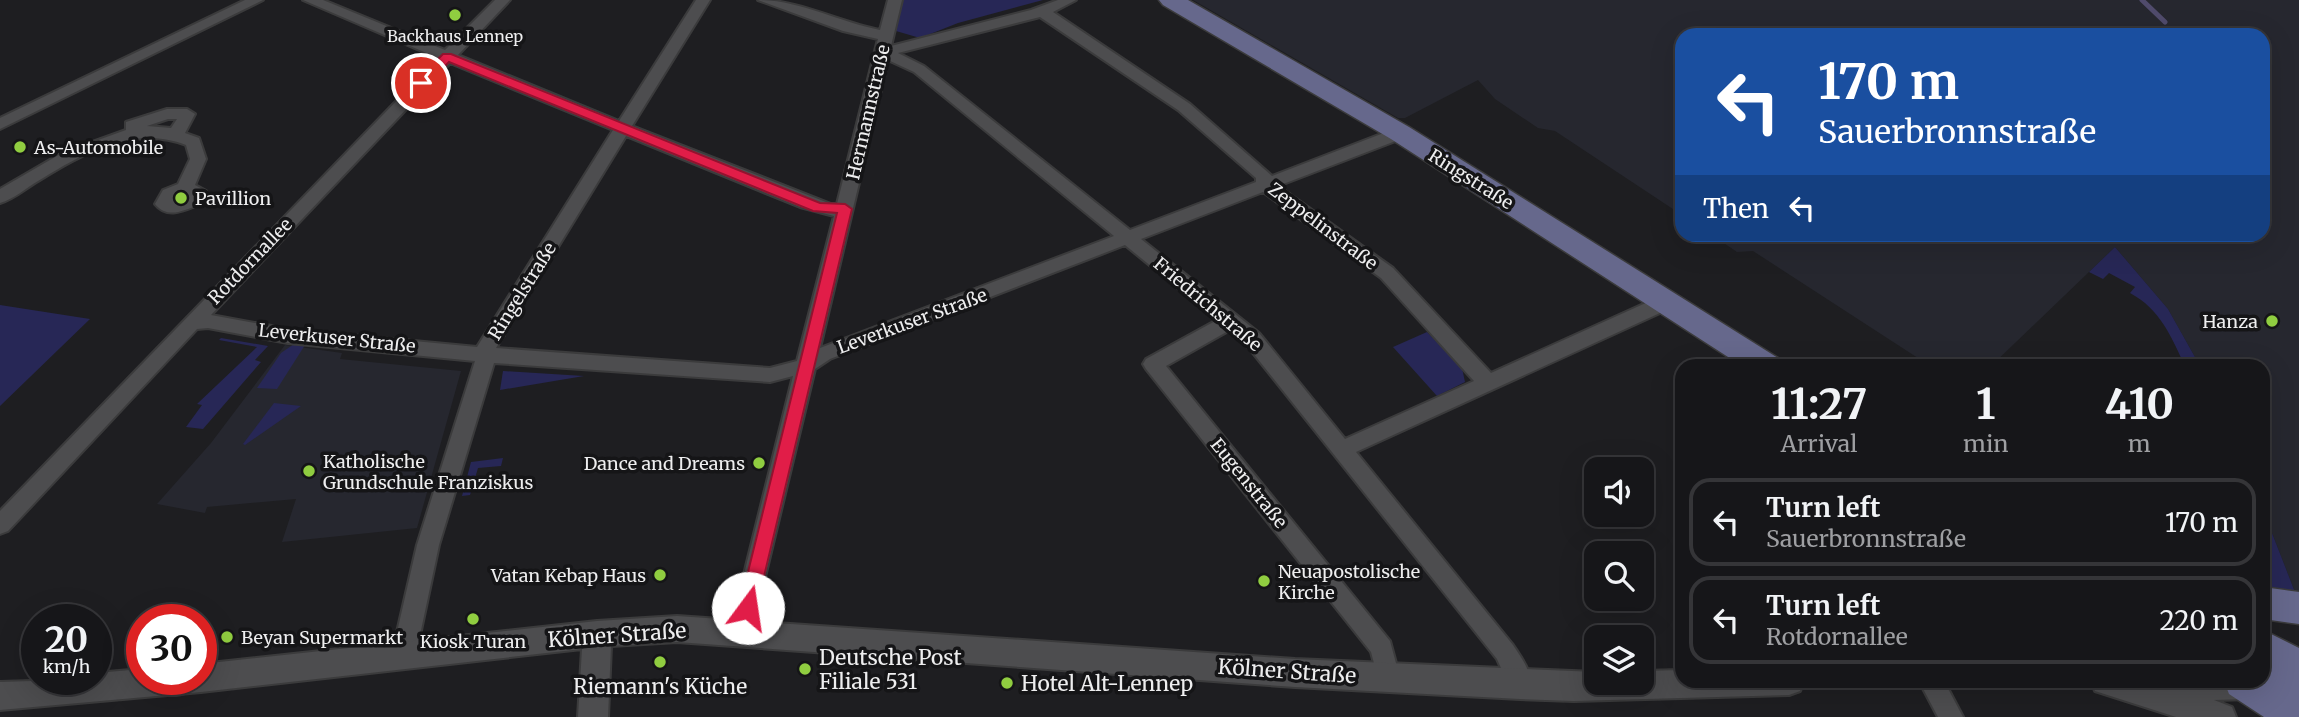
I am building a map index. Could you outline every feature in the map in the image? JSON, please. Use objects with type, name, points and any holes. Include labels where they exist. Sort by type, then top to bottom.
[{"type":"main road","name":"Ringstraße","points":[[1171,0],[1400,133],[1756,359]]},
{"type":"main road","points":[[2270,604],[2299,608]]},
{"type":"main road","points":[[2273,647],[2299,669]]},
{"type":"main road","points":[[2270,681],[2299,679]]},
{"type":"main road","points":[[2254,688],[2297,717]]},
{"type":"street","points":[[0,124],[256,0]]},
{"type":"street","points":[[310,0],[818,208],[845,209]]},
{"type":"street","name":"Rotdornallee","points":[[0,524],[503,0]]},
{"type":"street","name":"Ringelstraße","points":[[404,654],[429,545],[487,345],[703,0]]},
{"type":"street","name":"Friedrichstraße","points":[[765,0],[848,28],[885,44],[919,68],[1231,321],[1269,357],[1505,652],[1516,670],[1520,685]]},
{"type":"street","name":"Hermannstraße","points":[[741,631],[895,0]]},
{"type":"street","points":[[885,44],[919,46],[979,26],[1044,13],[1069,0]]},
{"type":"street","name":"Zeppelinstraße","points":[[1044,13],[1212,128],[1264,176],[1264,184],[1387,274],[1487,382]]},
{"type":"street","points":[[0,197],[122,132],[176,132],[193,142],[198,159],[185,188]]},
{"type":"street","name":"Leverkuser Straße","points":[[193,323],[208,321],[333,341],[770,374],[805,366],[823,354],[1400,133]]},
{"type":"street","points":[[1342,449],[1666,302]]},
{"type":"street","name":"Eugenstraße","points":[[1231,321],[1153,364],[1382,649],[1388,678]]},
{"type":"street","name":"Kölner Straße","points":[[217,676],[597,634],[677,629],[741,631],[1388,678],[1587,687],[1675,684]]},
{"type":"street","points":[[593,717],[597,634]]},
{"type":"street","points":[[0,696],[126,685]]},
{"type":"street","points":[[1935,688],[1951,717]]},
{"type":"street","points":[[2128,688],[2221,717]]},
{"type":"shaded area","points":[[903,0],[1043,0],[958,23],[920,38],[896,31]]},
{"type":"shaded area","points":[[1193,0],[2299,0],[2299,593],[2295,592],[2270,528],[2270,359],[2196,359],[2168,309],[2115,247],[1998,359],[1919,359],[1753,251],[1737,252],[1722,242],[2270,242],[2270,28],[1675,28],[1675,210],[1555,131],[1538,128],[1495,99],[1478,80],[1405,118],[1398,118]]},
{"type":"shaded area","points":[[2115,247],[2168,309],[2196,359],[2182,359],[2157,315],[2130,293],[2135,287],[2109,273],[2103,279],[2089,272]]},
{"type":"shaded area","points":[[0,305],[90,319],[0,406]]},
{"type":"shaded area","points":[[1427,332],[1462,368],[1465,382],[1437,396],[1393,347]]},
{"type":"shaded area","points":[[221,338],[268,346],[255,360],[261,362],[203,429],[186,427],[202,405],[197,404],[257,347],[219,340]]},
{"type":"shaded area","points":[[294,344],[305,345],[277,389],[257,388],[281,353]]},
{"type":"shaded area","name":"Katholische Grundschule Franziskus","points":[[285,345],[342,353],[340,359],[461,371],[417,528],[282,542],[296,499],[207,507],[205,513],[157,504],[211,443]]},
{"type":"shaded area","points":[[503,371],[584,376],[500,390]]},
{"type":"shaded area","points":[[274,403],[301,406],[243,444]]},
{"type":"shaded area","points":[[503,458],[501,466],[478,468],[470,495],[462,496],[471,462]]},
{"type":"shaded area","points":[[2270,528],[2295,592],[2270,589]]},
{"type":"waterway","points":[[2142,0],[2165,22]]},
{"type":"place","name":"Backhaus Lennep","points":[[455,15]]},
{"type":"place","name":"As-Automobile","points":[[20,147]]},
{"type":"place","name":"Pavillion","points":[[181,198]]},
{"type":"place","name":"Hanza","points":[[2272,321]]},
{"type":"place","name":"Dance and Dreams","points":[[759,463]]},
{"type":"place","name":"Katholische Grundschule Franziskus","points":[[309,471]]},
{"type":"place","name":"Vatan Kebap Haus","points":[[660,575]]},
{"type":"place","name":"Neuapostolische Kirche","points":[[1264,581]]},
{"type":"place","name":"Kiosk Turan","points":[[473,619]]},
{"type":"place","name":"Beyan Supermarkt","points":[[227,637]]},
{"type":"place","name":"Riemann's Küche","points":[[660,662]]},
{"type":"place","name":"Deutsche Post Filiale 531","points":[[805,669]]},
{"type":"place","name":"Hotel Alt-Lennep","points":[[1007,683]]},
{"type":"route","points":[[421,83],[447,57],[818,208],[845,209],[748,608]]}]
